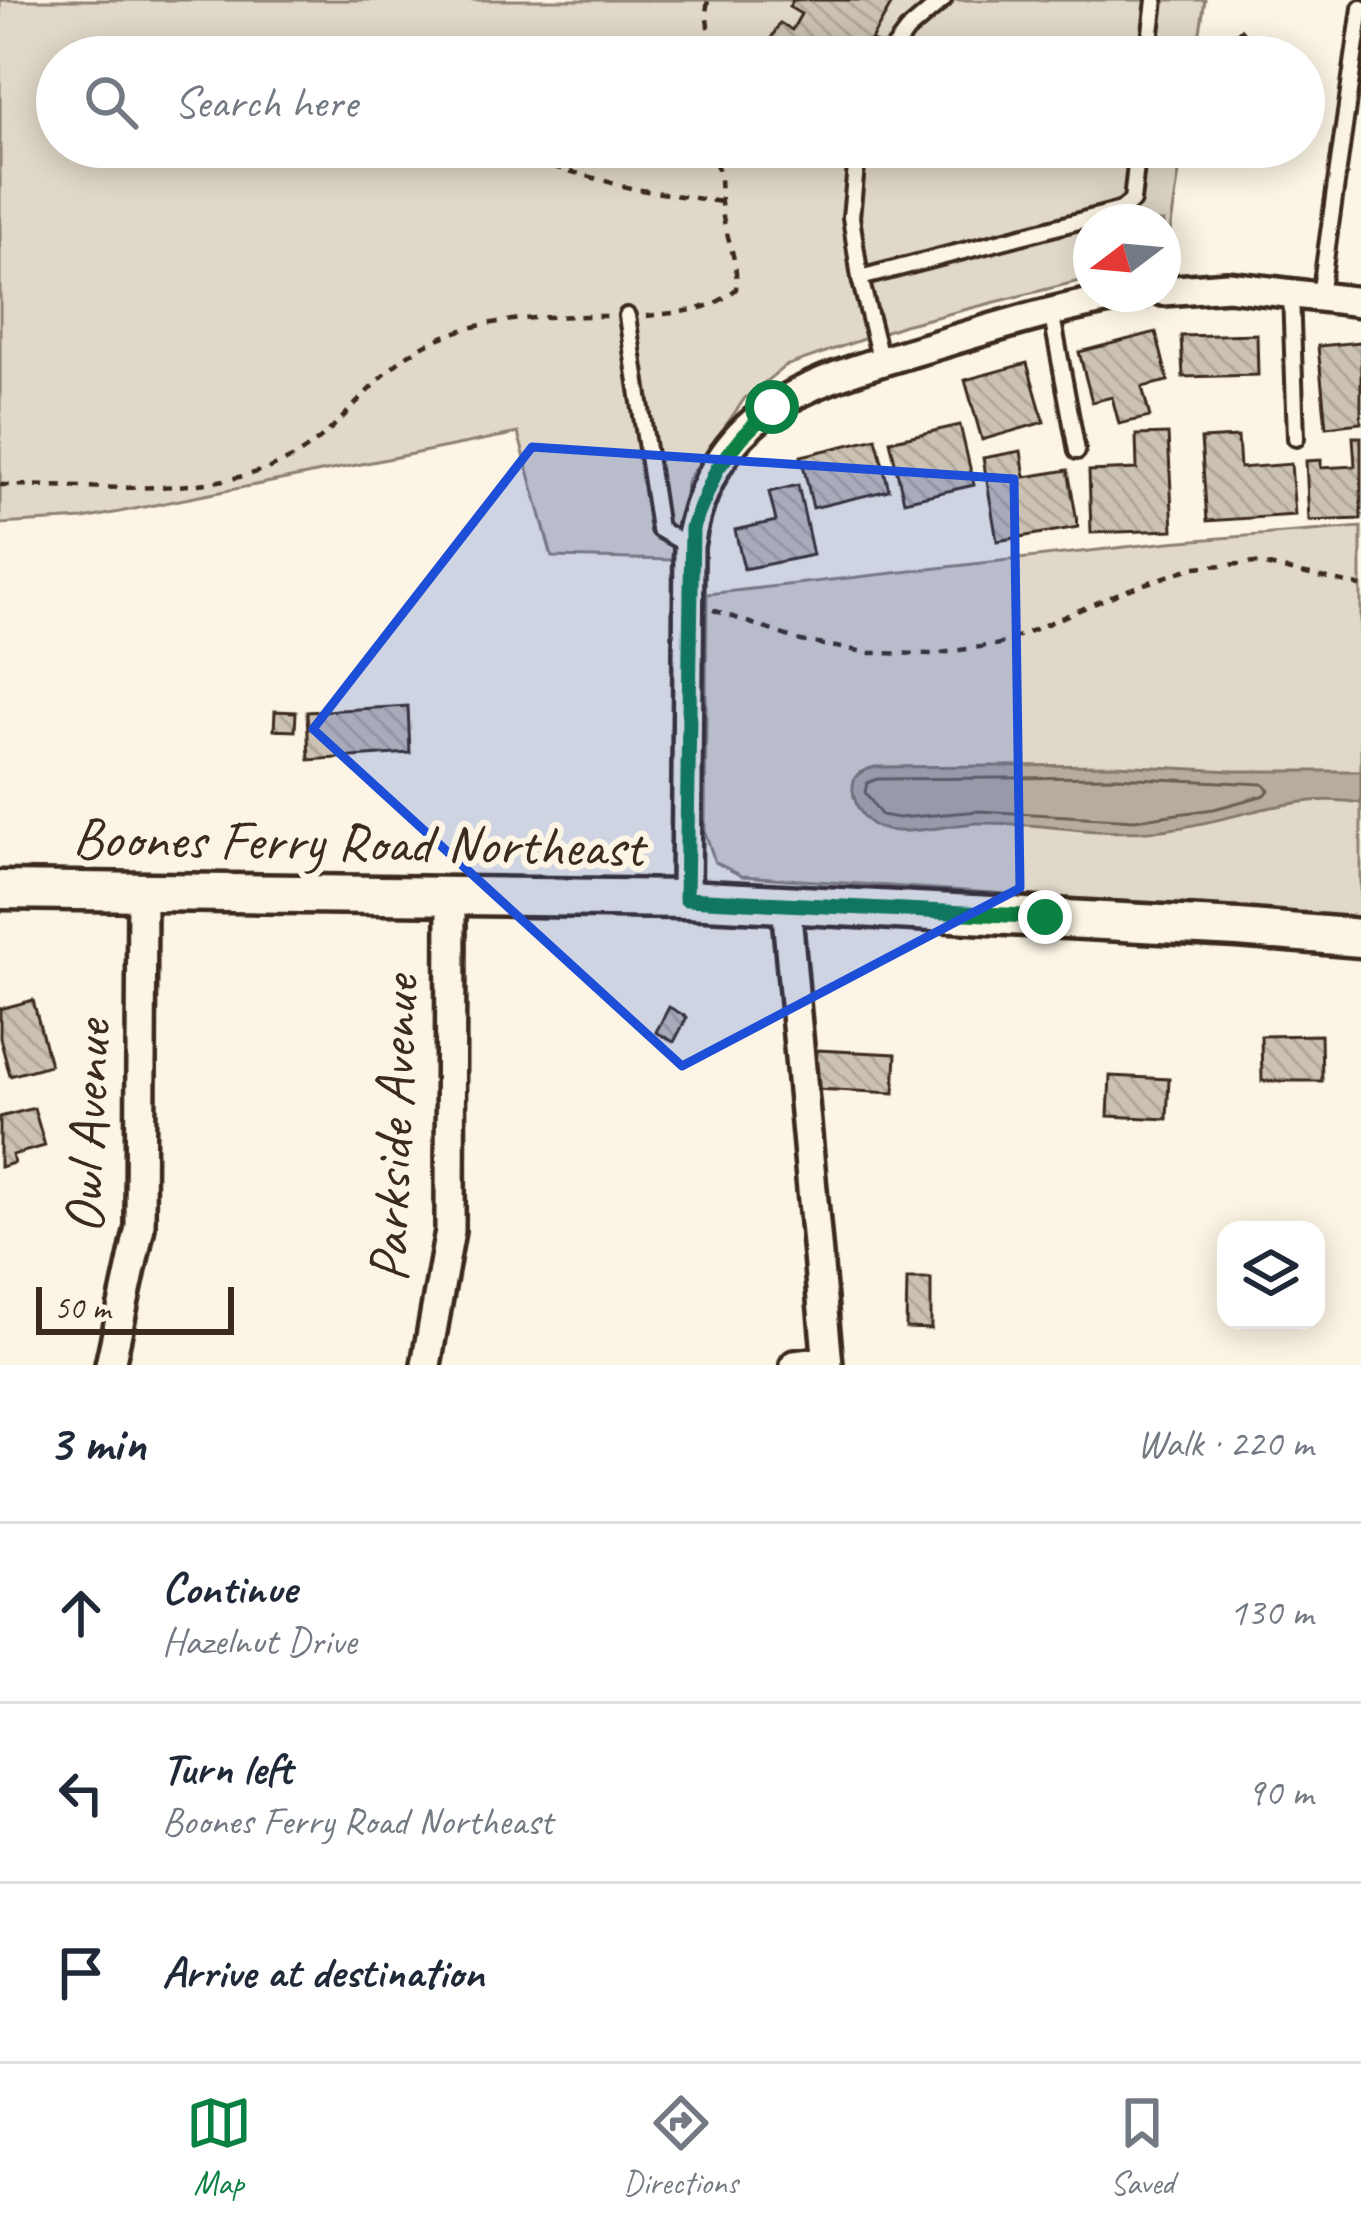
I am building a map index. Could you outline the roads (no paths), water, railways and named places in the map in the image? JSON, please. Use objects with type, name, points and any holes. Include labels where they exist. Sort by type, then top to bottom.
[{"type":"main road","name":"Boones Ferry Road Northeast","points":[[0,890],[686,899],[1361,938]]},
{"type":"street","points":[[1181,290],[1228,286],[1361,302]]},
{"type":"street","points":[[686,899],[689,546],[708,486],[757,420],[806,386],[1073,307]]},
{"type":"street","name":"Owl Avenue","points":[[110,1365],[140,1227],[142,892]]},
{"type":"street","name":"Parkside Avenue","points":[[426,1365],[450,1231],[451,896]]},
{"type":"street","points":[[786,904],[827,1363],[795,1365]]},
{"type":"lane","points":[[903,36],[943,0]]},
{"type":"lane","points":[[1151,36],[1155,0]]},
{"type":"lane","points":[[1320,296],[1361,8]]},
{"type":"lane","points":[[856,168],[851,218],[881,362]]},
{"type":"lane","points":[[1130,204],[1136,168]]},
{"type":"lane","points":[[860,278],[1073,228]]},
{"type":"lane","points":[[1291,292],[1296,438]]},
{"type":"lane","points":[[1051,311],[1078,452]]},
{"type":"lane","points":[[627,316],[659,530],[689,546]]},
{"type":"water","points":[[1115,765],[1361,771],[1361,803],[1310,801],[1139,832],[978,823],[899,831],[868,821],[853,790],[858,774],[875,767]]}]
